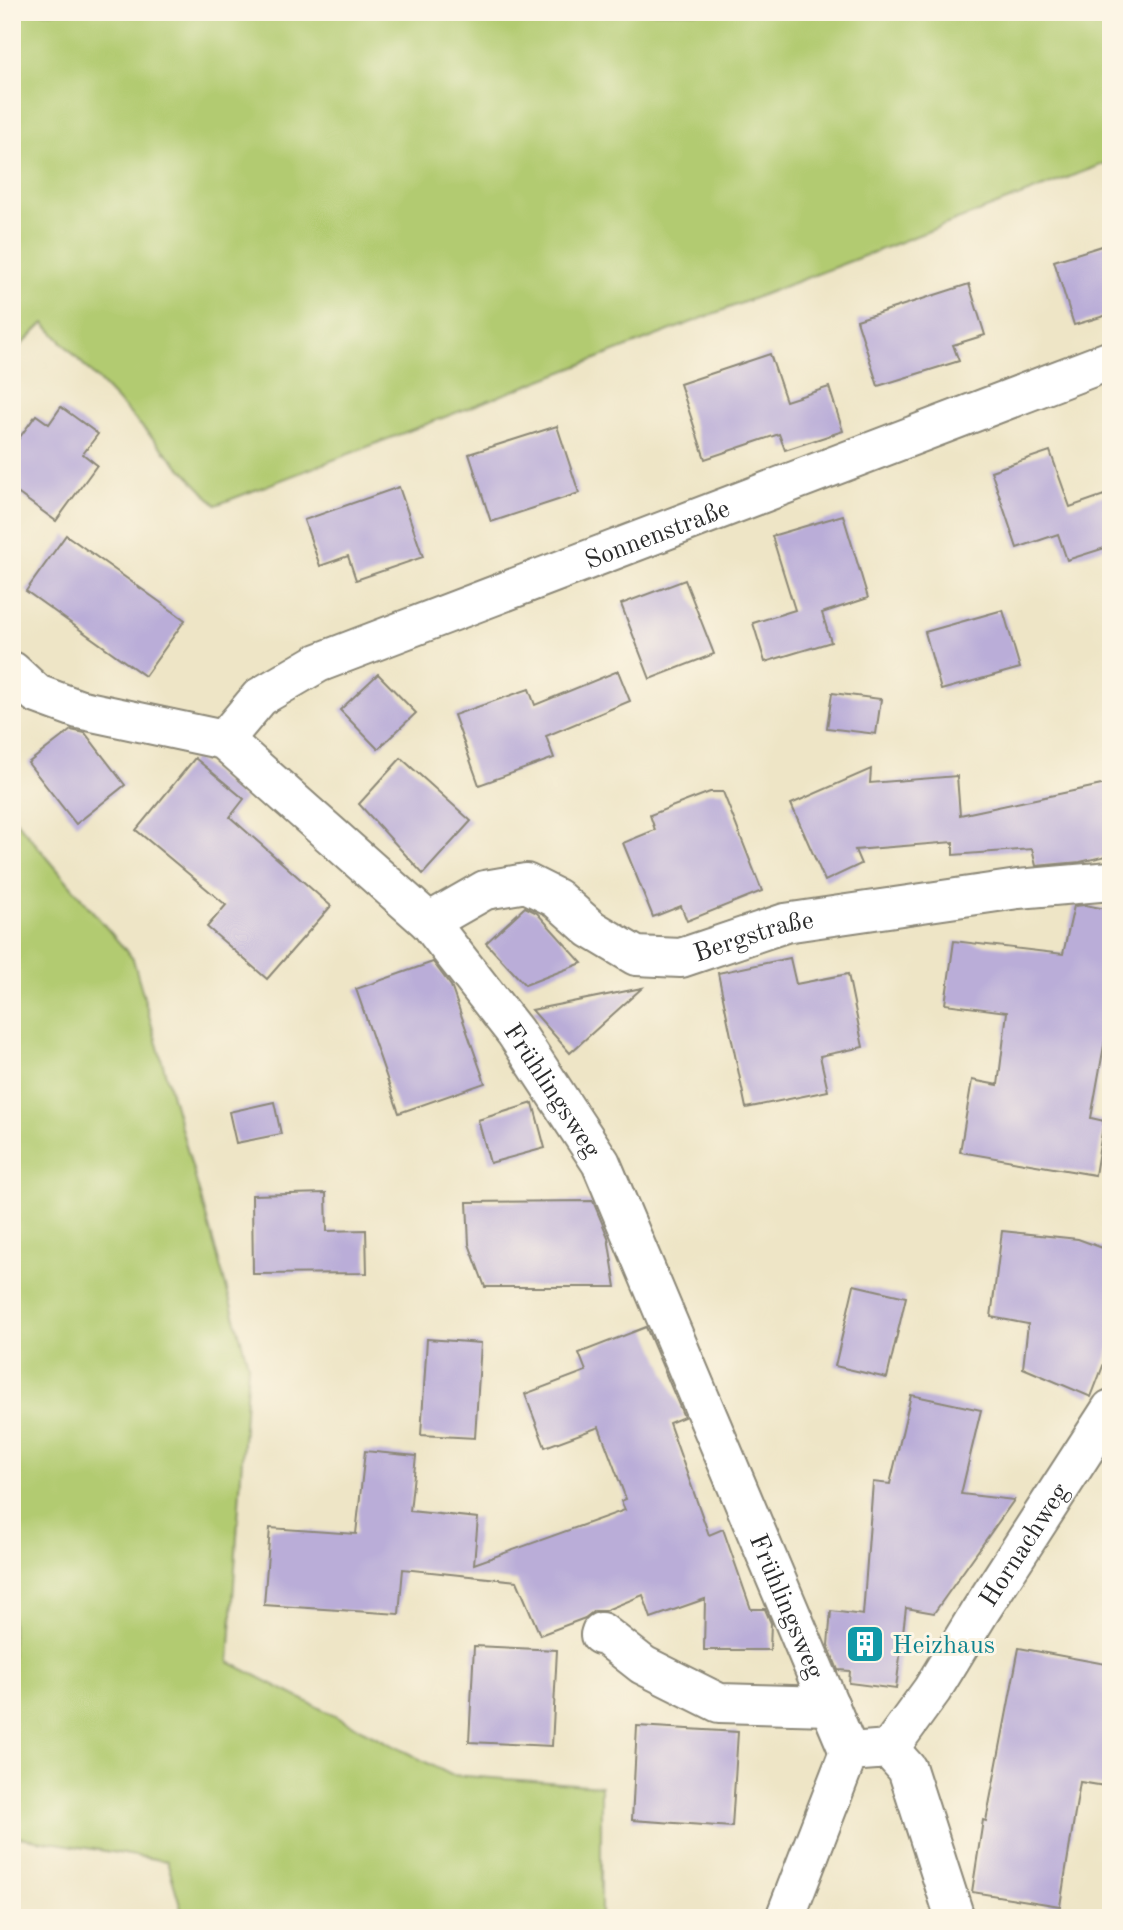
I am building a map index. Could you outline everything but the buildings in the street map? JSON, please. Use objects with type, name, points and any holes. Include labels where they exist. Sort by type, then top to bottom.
[{"type":"street","name":"Sonnenstraße","points":[[225,740],[260,697],[318,663],[1111,360]]},
{"type":"street","name":"Frühlingsweg","points":[[24,683],[78,709],[225,740],[429,922],[514,1032],[601,1163],[849,1752]]},
{"type":"street","name":"Bergstraße","points":[[429,922],[485,890],[526,883],[556,898],[591,929],[636,956],[681,958],[785,923],[1018,889],[1111,881]]},
{"type":"street","name":"Hornachweg","points":[[889,1749],[932,1690],[1111,1409]]},
{"type":"street","name":"Frühlingsweg","points":[[600,1634],[601,1632],[643,1665],[719,1703],[830,1706]]},
{"type":"street","points":[[785,1918],[849,1752],[889,1749],[907,1769],[956,1918]]},
{"type":"green space","points":[[12,12],[1111,12],[1111,161],[216,505],[44,323],[12,354]]},
{"type":"green space","points":[[12,816],[133,959],[248,1364],[229,1662],[451,1775],[601,1786],[601,1918],[184,1918],[167,1861],[12,1836]]},
{"type":"place","name":"Heizhaus","points":[[865,1644]]}]
